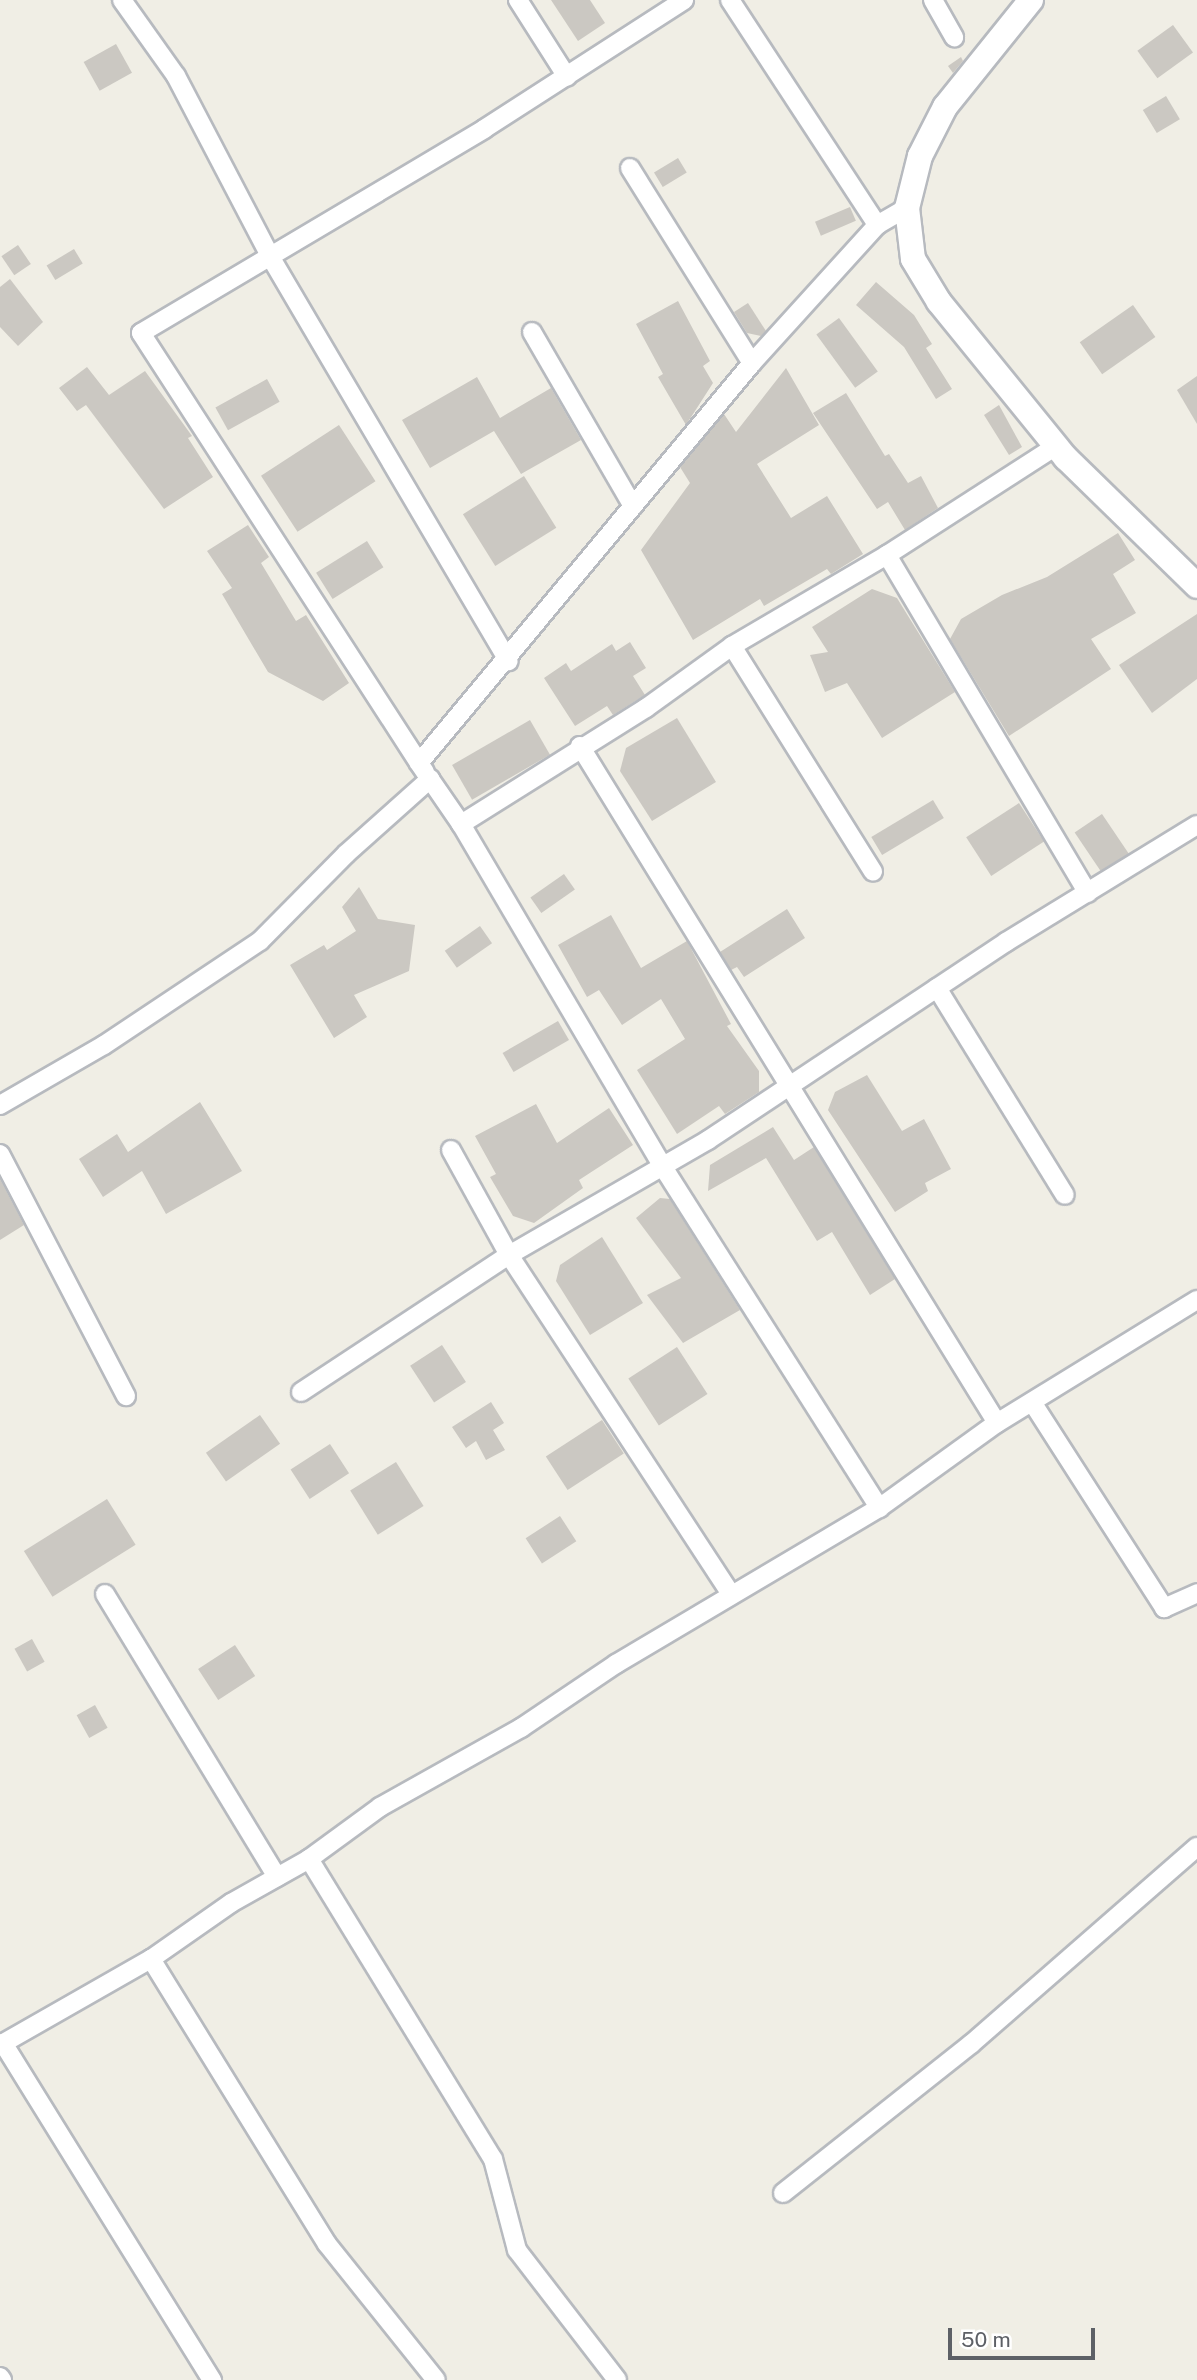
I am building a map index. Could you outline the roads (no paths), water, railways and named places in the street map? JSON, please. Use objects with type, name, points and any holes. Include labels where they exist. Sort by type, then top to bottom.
[{"type":"main road","points":[[1031,0],[945,107],[920,156],[907,208],[913,260],[939,302],[1056,446],[1197,586]]},
{"type":"street","points":[[122,0],[176,76],[271,258],[508,661]]},
{"type":"street","points":[[518,0],[567,77]]},
{"type":"street","points":[[684,0],[567,77],[419,163],[271,258],[141,332],[461,824],[663,1167],[879,1507]]},
{"type":"street","points":[[730,0],[877,225]]},
{"type":"street","points":[[933,0],[954,37]]},
{"type":"street","points":[[630,168],[752,363]]},
{"type":"street","points":[[419,763],[508,661],[752,363],[877,225],[907,208]]},
{"type":"street","points":[[532,332],[633,506]]},
{"type":"street","points":[[461,824],[580,746],[646,708],[732,646],[887,555],[1056,446]]},
{"type":"street","points":[[887,555],[1088,892]]},
{"type":"street","points":[[732,646],[873,872]]},
{"type":"street","points":[[580,746],[997,1423]]},
{"type":"street","points":[[0,1105],[104,1045],[260,941],[346,854],[430,779]]},
{"type":"street","points":[[301,1391],[509,1255],[663,1167],[790,1087],[937,988],[1197,825]]},
{"type":"street","points":[[937,988],[1065,1195]]},
{"type":"street","points":[[451,1150],[509,1255],[731,1594]]},
{"type":"street","points":[[0,1154],[126,1396]]},
{"type":"street","points":[[212,2380],[1,2044],[151,1959],[309,1859],[380,1807],[564,1703],[616,1664],[879,1507],[997,1423],[1197,1300]]},
{"type":"street","points":[[1032,1402],[1164,1608],[1197,1593]]},
{"type":"street","points":[[105,1594],[277,1877]]},
{"type":"street","points":[[783,2193],[971,2044],[1197,1847]]},
{"type":"street","points":[[309,1859],[493,2159],[517,2250],[617,2380]]},
{"type":"street","points":[[151,1959],[327,2244],[436,2380]]}]
